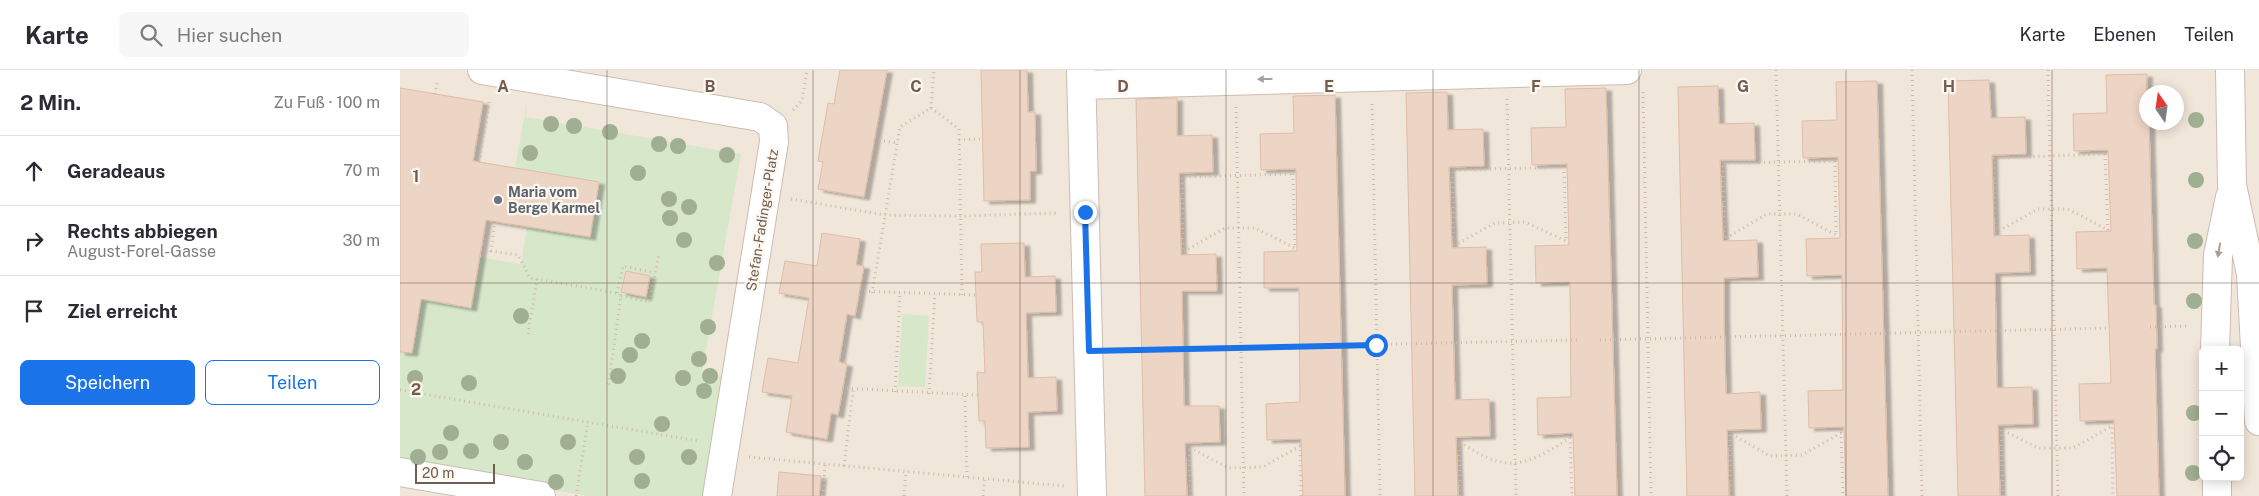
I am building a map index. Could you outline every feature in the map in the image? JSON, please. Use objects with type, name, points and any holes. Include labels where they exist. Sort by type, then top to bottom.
[{"type":"street","points":[[2230,70],[2232,185],[2251,274],[2259,421]]},
{"type":"street","points":[[1092,492],[1082,78],[1236,80],[1507,73],[1635,80]]},
{"type":"street","points":[[496,76],[760,117],[773,126]]},
{"type":"street","name":"Stefan-Fadinger-Platz","points":[[717,496],[774,142],[773,126]]},
{"type":"street","points":[[2215,337],[2218,255],[2232,185]]},
{"type":"street","points":[[400,472],[541,496]]},
{"type":"street","points":[[2217,481],[2217,496]]},
{"type":"path","points":[[773,126],[802,101],[807,70]]},
{"type":"path","points":[[931,108],[934,70]]},
{"type":"path","points":[[1776,70],[1787,496]]},
{"type":"path","points":[[1912,70],[1922,496]]},
{"type":"path","points":[[2048,70],[2058,496]]},
{"type":"path","points":[[1507,73],[1516,496]]},
{"type":"path","points":[[478,162],[496,76]]},
{"type":"path","points":[[1371,77],[1380,496]]},
{"type":"path","points":[[1236,80],[1244,496]]},
{"type":"path","points":[[1635,80],[1648,338],[1651,496]]},
{"type":"path","points":[[435,94],[437,83]]},
{"type":"path","points":[[931,108],[959,129],[962,295]]},
{"type":"path","points":[[872,293],[900,127],[931,108]]},
{"type":"path","points":[[874,140],[898,143]]},
{"type":"path","points":[[960,140],[982,140]]},
{"type":"path","points":[[2106,154],[2108,230],[2068,209],[2051,209],[2038,209],[1995,233],[1994,158],[2106,154]]},
{"type":"path","points":[[1835,161],[1836,235],[1797,214],[1780,214],[1767,214],[1724,239],[1723,163],[1835,161]]},
{"type":"path","points":[[1564,167],[1566,241],[1526,222],[1510,222],[1495,223],[1453,246],[1453,170],[1564,167]]},
{"type":"path","points":[[1293,174],[1295,248],[1255,228],[1225,228],[1183,252],[1182,177],[1238,175],[1293,174]]},
{"type":"path","points":[[766,194],[885,215],[960,216],[1085,212]]},
{"type":"path","points":[[495,221],[491,251],[518,255],[530,278],[618,293],[621,296],[650,302],[659,254]]},
{"type":"path","points":[[618,293],[623,266],[655,273]]},
{"type":"path","points":[[528,334],[537,279]]},
{"type":"path","points":[[860,291],[872,293],[976,295]]},
{"type":"path","points":[[894,392],[900,293]]},
{"type":"path","points":[[929,394],[935,294]]},
{"type":"path","points":[[608,388],[621,296]]},
{"type":"path","points":[[2150,327],[2215,337]]},
{"type":"path","points":[[1600,340],[2109,328]]},
{"type":"path","points":[[1089,351],[1578,340]]},
{"type":"path","points":[[842,388],[965,396],[978,395]]},
{"type":"path","points":[[400,390],[588,422],[725,450],[826,464],[967,477],[1092,492]]},
{"type":"path","points":[[844,466],[853,390]]},
{"type":"path","points":[[965,396],[967,477]]},
{"type":"path","points":[[576,496],[588,422]]},
{"type":"path","points":[[2003,496],[2001,429],[2038,448],[2073,448],[2112,426],[2113,496]]},
{"type":"path","points":[[1730,496],[1730,433],[1770,456],[1802,455],[1841,433],[1843,496]]},
{"type":"path","points":[[1460,496],[1459,442],[1498,462],[1515,462],[1532,460],[1570,438],[1572,496]]},
{"type":"path","points":[[1190,496],[1189,447],[1228,468],[1263,467],[1300,446],[1301,496]]},
{"type":"path","points":[[823,496],[826,464]]},
{"type":"path","points":[[904,496],[906,471]]},
{"type":"path","points":[[983,496],[985,479]]},
{"type":"shaded area","points":[[400,70],[2259,70],[2259,496],[400,496]]},
{"type":"green space","points":[[527,102],[526,117],[741,154],[702,372],[726,377],[705,496],[588,496],[400,464],[400,321],[421,299],[471,308],[479,257],[521,264],[527,227],[590,237],[599,182],[515,168]]},
{"type":"green space","points":[[902,314],[929,316],[925,387],[898,386]]},
{"type":"building","points":[[840,70],[887,70],[864,197],[818,189],[823,162],[818,161],[828,103],[834,104]]},
{"type":"building","points":[[981,70],[1027,70],[1028,112],[1035,112],[1036,171],[1030,171],[1030,200],[984,201]]},
{"type":"building","points":[[2147,74],[2147,85],[2139,85],[2139,130],[2149,130],[2154,305],[2156,305],[2157,349],[2155,349],[2159,496],[2117,496],[2114,420],[2080,421],[2079,384],[2111,383],[2107,268],[2077,269],[2076,232],[2111,231],[2108,150],[2074,151],[2073,114],[2107,113],[2106,75]]},
{"type":"building","points":[[1989,80],[1991,118],[2025,117],[2026,154],[1992,155],[1994,236],[2029,235],[2030,272],[1995,273],[1997,388],[2032,387],[2033,424],[1998,425],[2000,496],[1958,496],[1948,81]]},
{"type":"building","points":[[1877,81],[1888,496],[1846,496],[1844,427],[1809,428],[1808,391],[1843,390],[1842,275],[1807,276],[1806,239],[1840,238],[1838,157],[1803,158],[1802,121],[1837,120],[1836,82]]},
{"type":"building","points":[[1718,86],[1719,124],[1754,123],[1755,160],[1720,160],[1723,241],[1757,240],[1758,277],[1724,278],[1726,394],[1760,392],[1761,429],[1727,430],[1729,496],[1687,496],[1678,87]]},
{"type":"building","name":"Maria vom Berge Karmel","points":[[400,88],[483,102],[473,161],[599,182],[590,237],[486,220],[471,308],[421,299],[412,353],[400,352]]},
{"type":"building","points":[[1606,88],[1617,496],[1575,496],[1573,433],[1538,435],[1537,398],[1571,397],[1570,282],[1536,283],[1535,246],[1569,245],[1567,164],[1532,165],[1531,128],[1566,127],[1565,89]]},
{"type":"building","points":[[1447,92],[1448,130],[1483,129],[1484,166],[1449,167],[1452,248],[1486,247],[1487,284],[1452,285],[1455,400],[1489,399],[1490,436],[1456,437],[1458,496],[1415,496],[1406,93]]},
{"type":"building","points":[[1335,95],[1345,496],[1303,496],[1301,439],[1267,440],[1266,404],[1300,402],[1299,288],[1264,288],[1264,252],[1297,251],[1296,169],[1261,170],[1260,134],[1294,133],[1293,96]]},
{"type":"building","points":[[1177,98],[1177,136],[1212,135],[1213,172],[1179,173],[1181,255],[1216,254],[1217,291],[1182,291],[1184,406],[1219,406],[1220,442],[1185,443],[1187,496],[1145,496],[1136,99]]},
{"type":"building","points":[[822,233],[860,239],[856,265],[864,266],[855,316],[847,314],[839,362],[847,364],[838,415],[831,413],[827,439],[786,432],[792,396],[762,392],[768,358],[798,363],[809,298],[779,293],[785,261],[817,266]]},
{"type":"building","points":[[1024,243],[1025,277],[1055,276],[1056,312],[1026,313],[1028,378],[1056,377],[1057,411],[1028,412],[1029,447],[986,448],[985,421],[979,421],[977,372],[985,373],[983,322],[977,322],[975,272],[982,272],[981,244]]},
{"type":"building","points":[[626,271],[650,276],[646,297],[621,292]]},
{"type":"building","points":[[779,472],[821,476],[819,496],[777,496]]},
{"type":"place","name":"Maria vom Berge Karmel","points":[[498,200]]},
{"type":"route","points":[[1085,212],[1089,351],[1376,345]]}]
